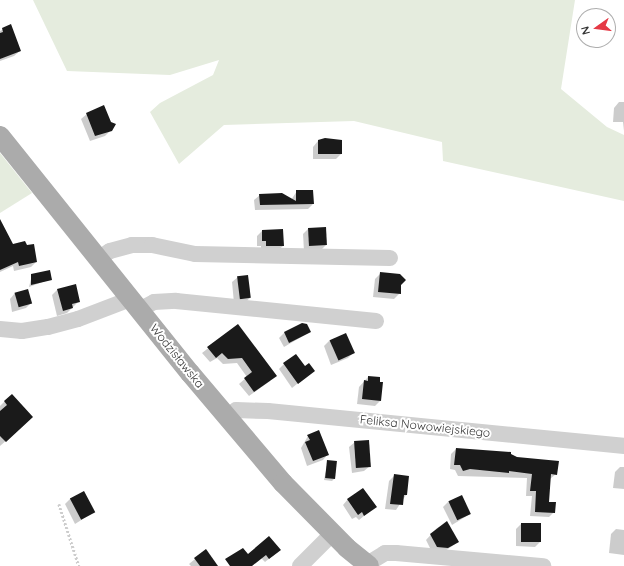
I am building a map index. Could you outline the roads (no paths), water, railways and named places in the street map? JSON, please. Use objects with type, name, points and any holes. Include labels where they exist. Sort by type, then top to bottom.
[{"type":"main road","name":"Wodzisławska","points":[[0,136],[135,305],[283,483],[333,533],[368,565]]},
{"type":"street","points":[[98,259],[110,251],[132,245],[152,245],[178,252],[210,255],[390,258]]},
{"type":"street","points":[[0,329],[22,331],[48,327],[135,305],[176,301],[376,321]]},
{"type":"street","name":"Feliksa Nowowiejskiego","points":[[228,418],[236,410],[268,410],[624,446]]},
{"type":"street","points":[[300,566],[333,533]]},
{"type":"street","name":"Wodzisławska","points":[[368,565],[385,553],[396,553],[543,566]]}]
